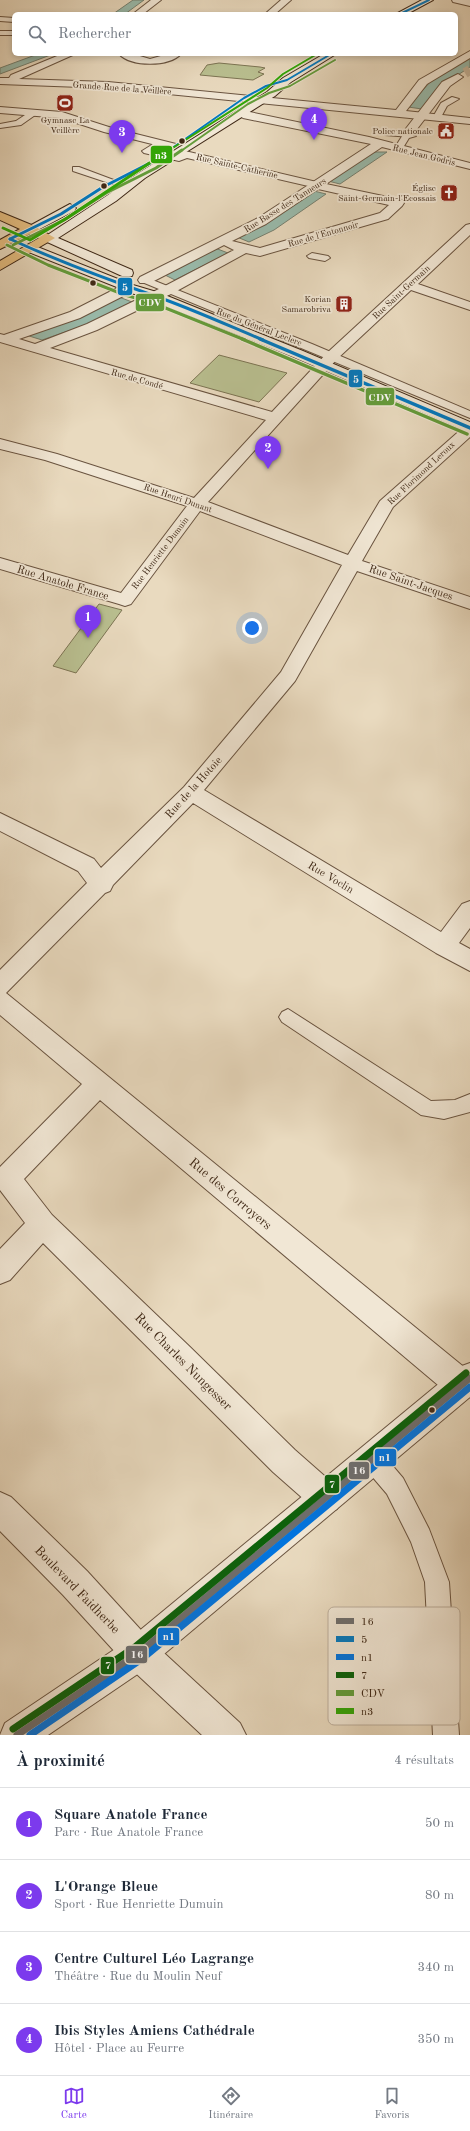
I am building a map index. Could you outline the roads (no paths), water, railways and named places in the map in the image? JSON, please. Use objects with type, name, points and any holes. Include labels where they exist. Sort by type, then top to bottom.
[{"type":"main road","points":[[0,216],[49,238]]},
{"type":"main road","points":[[3,239],[30,229]]},
{"type":"main road","points":[[0,265],[49,238]]},
{"type":"main road","points":[[3,239],[30,248]]},
{"type":"street","points":[[140,12],[158,0]]},
{"type":"street","points":[[271,12],[287,0]]},
{"type":"street","points":[[403,12],[417,0]]},
{"type":"street","points":[[403,12],[429,0]]},
{"type":"street","points":[[456,0],[470,3]]},
{"type":"street","name":"Rue Basse des Tanneurs","points":[[2,339],[75,315],[262,221],[378,144],[399,118],[399,113],[423,82],[470,54]]},
{"type":"street","points":[[4,92],[15,77],[65,56]]},
{"type":"street","points":[[130,56],[146,62],[163,61],[172,56]]},
{"type":"street","points":[[49,238],[112,198],[166,150],[240,113],[262,100],[287,80],[328,56]]},
{"type":"street","points":[[388,133],[410,136],[421,116],[446,84],[462,75]]},
{"type":"street","points":[[30,229],[61,214],[103,187],[152,162],[166,150],[244,98],[266,86],[287,80]]},
{"type":"street","name":"Grande Rue de la Veillère","points":[[0,81],[108,86],[470,121]]},
{"type":"street","points":[[0,110],[62,115],[166,150]]},
{"type":"street","name":"Rue Jean Godris","points":[[240,113],[247,116],[369,140],[378,144],[470,166]]},
{"type":"street","name":"Rue Sainte-Catherine","points":[[166,150],[179,158],[185,154],[398,203]]},
{"type":"street","name":"Rue de l'Entonnoir","points":[[223,241],[244,249],[260,252],[293,245],[384,216],[398,203]]},
{"type":"street","name":"Rue Saint-Germain","points":[[328,361],[470,228]]},
{"type":"street","name":"Rue du Général Leclerc","points":[[49,238],[145,280]]},
{"type":"street","name":"Rue du Général Leclerc","points":[[30,248],[128,288],[155,296],[328,361],[470,429]]},
{"type":"street","name":"Rue Basse des Tanneurs","points":[[37,348],[92,327],[168,290],[244,249]]},
{"type":"street","points":[[145,280],[155,296]]},
{"type":"street","points":[[409,285],[470,306]]},
{"type":"street","name":"Rue de Condé","points":[[2,339],[276,418]]},
{"type":"street","name":"Rue Henriette Dumuin","points":[[125,600],[197,504],[328,361]]},
{"type":"street","name":"Rue du Général Leclerc","points":[[445,416],[470,419]]},
{"type":"street","name":"Rue Florimond Leroux","points":[[352,563],[386,504],[470,429]]},
{"type":"street","name":"Rue Henri Dunant","points":[[0,444],[51,457],[197,504],[352,563]]},
{"type":"street","name":"Rue Anatole France","points":[[0,563],[125,600]]},
{"type":"street","name":"Rue Saint-Jacques","points":[[352,563],[470,603]]},
{"type":"street","name":"Rue de la Hotoie","points":[[0,985],[102,885],[191,792],[288,676],[352,563]]},
{"type":"street","name":"Rue Voclin","points":[[191,792],[470,961]]},
{"type":"street","points":[[0,821],[86,865],[102,885]]},
{"type":"street","points":[[444,946],[470,910]]},
{"type":"street","name":"Rue des Corroyers","points":[[0,1001],[98,1084],[466,1382]]},
{"type":"street","name":"Rue Charles Nungesser","points":[[98,1084],[7,1178],[42,1224],[180,1357],[284,1461],[326,1498]]},
{"type":"street","points":[[0,1270],[42,1224]]},
{"type":"street","points":[[16,1735],[139,1653],[466,1382]]},
{"type":"street","name":"Boulevard Faidherbe","points":[[0,1508],[75,1583],[139,1653],[228,1735]]},
{"type":"lane","points":[[0,19],[12,20]]},
{"type":"lane","points":[[0,33],[12,33]]},
{"type":"lane","points":[[437,117],[444,105],[455,99]]},
{"type":"lane","points":[[0,126],[18,123],[34,113]]},
{"type":"lane","points":[[398,149],[410,136]]},
{"type":"lane","points":[[76,169],[115,182]]},
{"type":"lane","points":[[312,256],[325,258]]},
{"type":"lane","name":"Rue du Général Leclerc","points":[[145,280],[328,361],[470,415]]},
{"type":"lane","points":[[288,1017],[428,1109],[443,1111],[463,1107],[470,1102]]},
{"type":"lane","points":[[372,1459],[395,1486],[421,1537],[437,1582],[438,1607]]},
{"type":"lane","points":[[445,1725],[446,1735]]},
{"type":"tunnel","points":[[465,73],[470,70]]},
{"type":"place","name":"Gymnase La Veillère","points":[[65,103]]},
{"type":"place","name":"Police nationale","points":[[446,131]]},
{"type":"place","name":"Ibis Styles Amiens Cathédrale","points":[[314,140]]},
{"type":"place","name":"Centre Culturel Léo Lagrange","points":[[122,153]]},
{"type":"place","name":"Église Saint-Germain-l'Ecossais","points":[[449,193]]},
{"type":"place","name":"Korian Samarobriva","points":[[344,304]]},
{"type":"place","name":"L'Orange Bleue","points":[[268,469]]},
{"type":"place","name":"Square Anatole France","points":[[88,638]]}]
